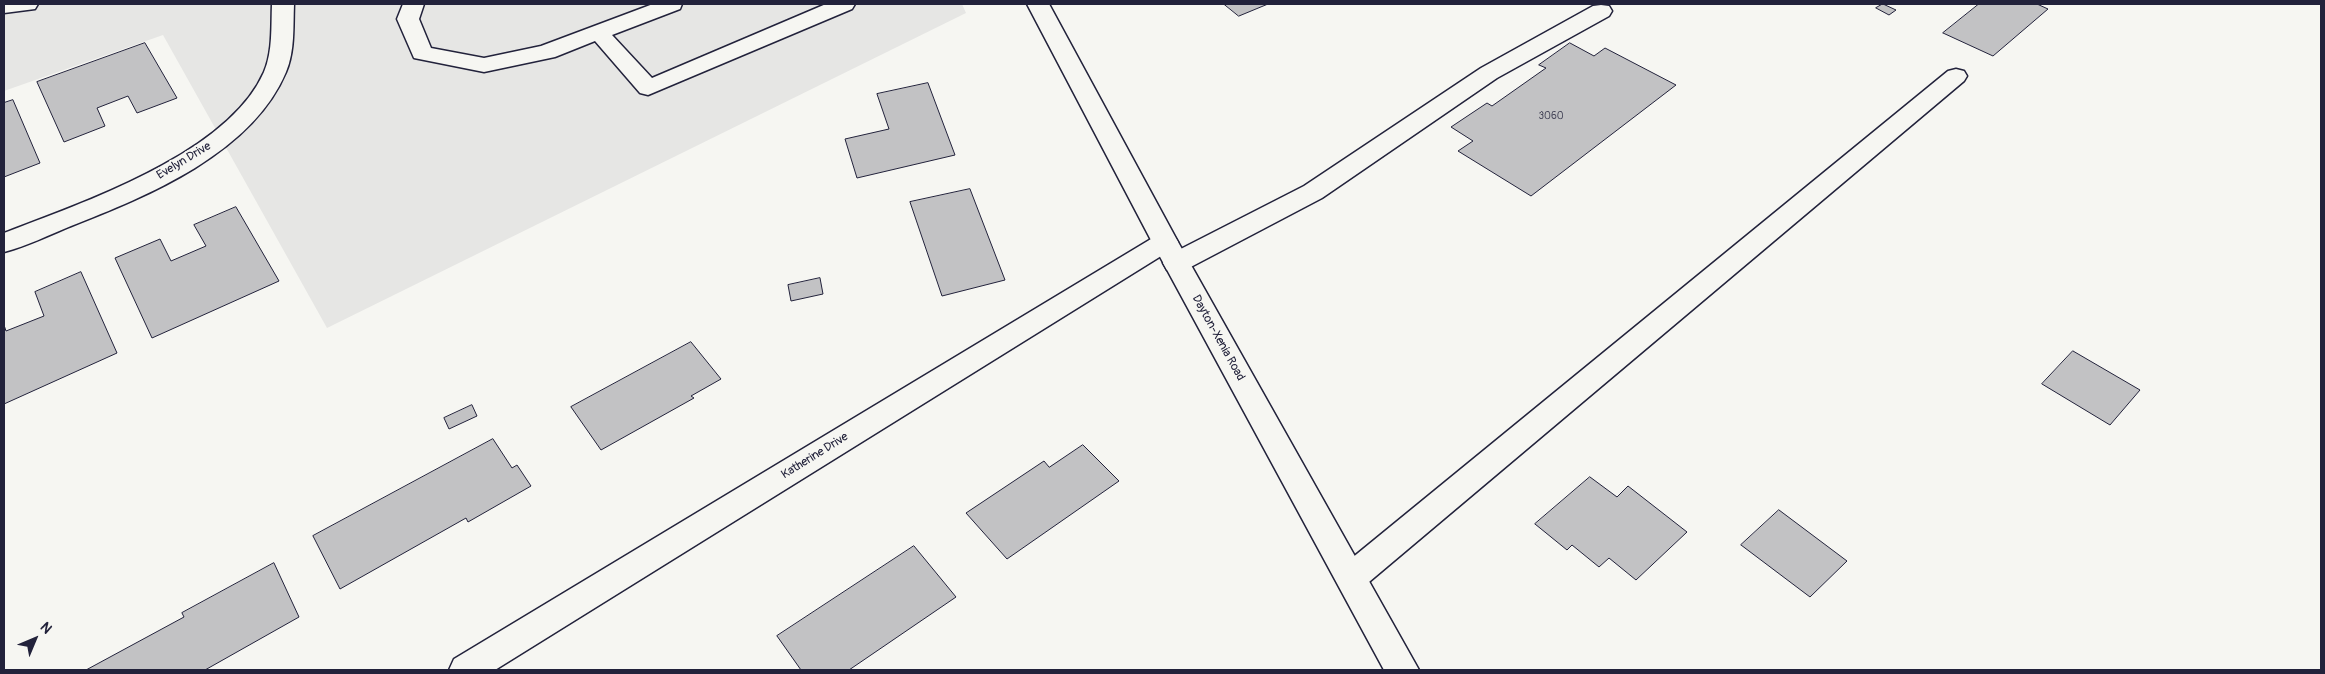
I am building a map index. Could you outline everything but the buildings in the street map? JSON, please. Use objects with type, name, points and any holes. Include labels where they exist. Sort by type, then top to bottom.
[{"type":"street","points":[[4,7],[27,4]]},
{"type":"street","name":"Evelyn Drive","points":[[4,243],[121,196],[179,166],[226,133],[260,98],[274,74],[280,54],[283,4]]},
{"type":"street","points":[[412,4],[408,19],[422,53],[484,65],[547,52],[672,4]]},
{"type":"street","points":[[598,32],[648,88],[844,4]]},
{"type":"street","name":"Dayton-Xenia Road","points":[[1038,4],[1170,252],[1402,670]]},
{"type":"street","name":"Katherine Drive","points":[[466,670],[1170,252],[1313,192],[1490,73],[1601,11]]},
{"type":"street","points":[[1352,577],[1956,76]]},
{"type":"shaded area","points":[[4,4],[962,4],[966,13],[327,328],[163,35],[4,91]]}]
